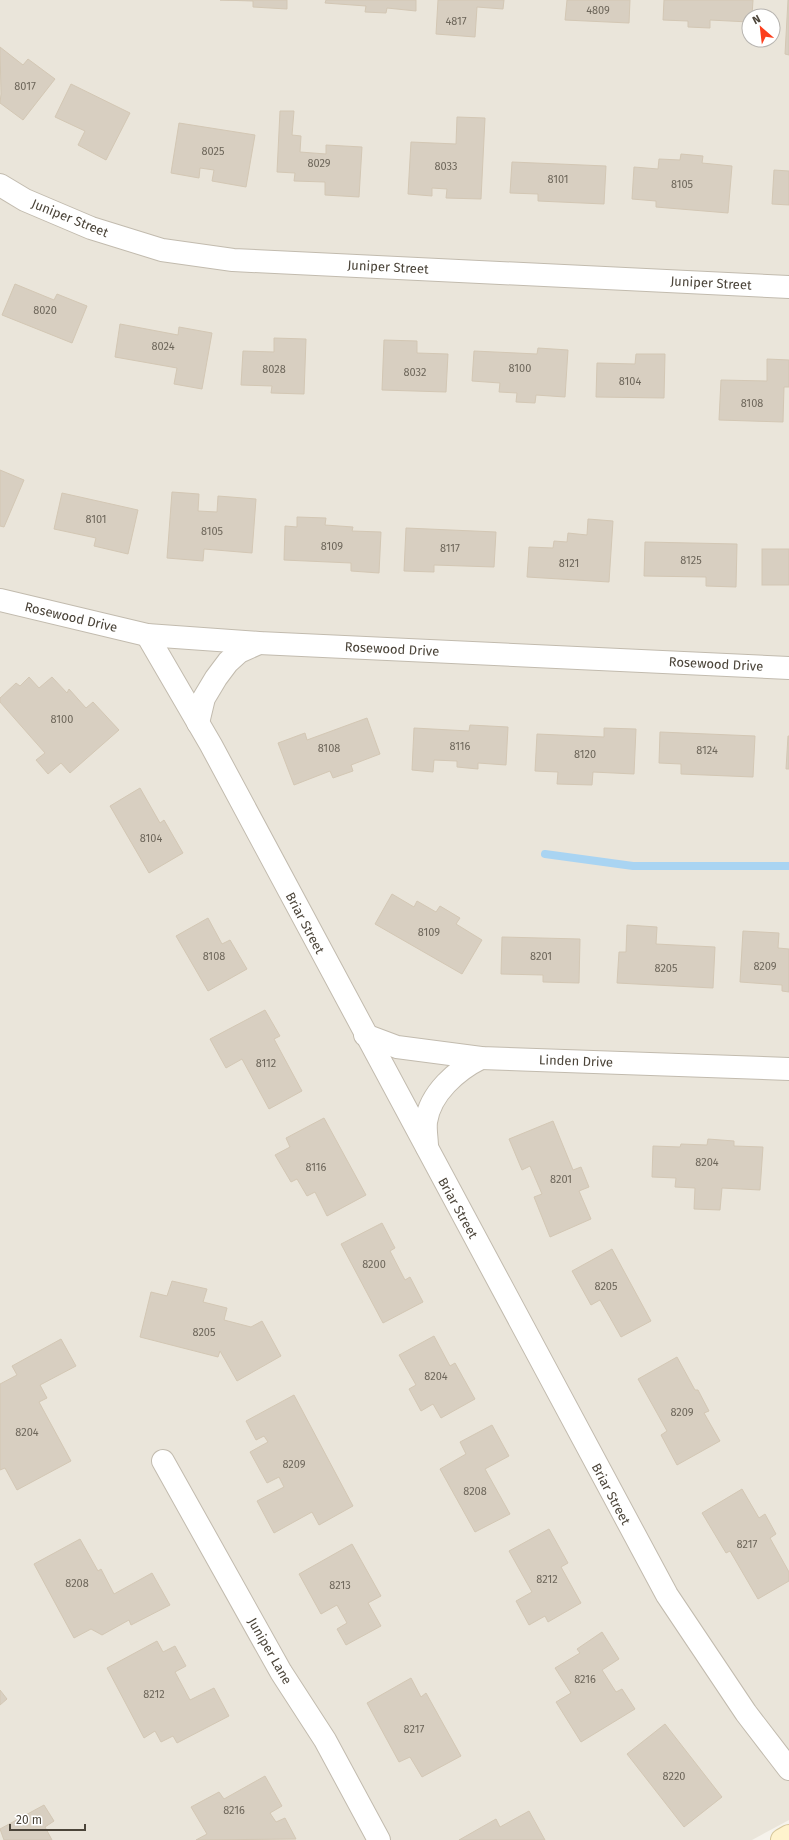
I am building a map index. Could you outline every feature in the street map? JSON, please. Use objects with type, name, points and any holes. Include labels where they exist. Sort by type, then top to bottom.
[{"type":"street","name":"Juniper Street","points":[[0,185],[25,200],[91,228],[162,250],[233,260],[789,286]]},
{"type":"street","name":"Rosewood Drive","points":[[0,600],[147,635],[259,643],[789,668]]},
{"type":"street","name":"Briar Street","points":[[147,635],[198,722],[667,1595],[746,1713],[789,1769]]},
{"type":"street","points":[[198,722],[204,698],[228,662],[239,652],[259,643]]},
{"type":"street","name":"Linden Drive","points":[[365,1035],[383,1042],[410,1049],[481,1058],[789,1069]]},
{"type":"street","points":[[427,1150],[426,1122],[431,1107],[447,1082],[466,1066],[481,1058]]},
{"type":"street","name":"Juniper Lane","points":[[163,1461],[281,1672],[325,1740],[379,1840]]},
{"type":"street","points":[[782,1840],[789,1836]]},
{"type":"shaded area","points":[[0,0],[789,0],[789,1820],[752,1840],[0,1840]]},
{"type":"building","points":[[220,0],[287,0],[287,9],[253,7],[253,1]]},
{"type":"building","points":[[326,0],[416,0],[416,11],[387,8],[386,13],[365,12],[366,6],[325,3]]},
{"type":"building","points":[[438,0],[504,0],[503,9],[477,7],[475,37],[436,34]]},
{"type":"building","points":[[567,0],[630,0],[629,23],[565,20]]},
{"type":"building","points":[[664,0],[753,0],[752,8],[741,8],[741,22],[710,20],[710,28],[688,27],[688,21],[663,20]]},
{"type":"building","points":[[789,0],[789,55],[785,54]]},
{"type":"building","points":[[0,47],[23,65],[28,59],[55,79],[23,120],[0,103]]},
{"type":"building","points":[[71,84],[130,113],[106,160],[78,145],[85,131],[55,117]]},
{"type":"building","points":[[280,111],[294,111],[292,135],[301,136],[300,152],[326,154],[326,145],[362,147],[359,197],[325,195],[325,182],[294,181],[295,173],[277,172]]},
{"type":"building","points":[[457,117],[485,118],[481,199],[446,198],[447,189],[432,188],[432,196],[408,194],[411,142],[456,144]]},
{"type":"building","points":[[179,123],[255,135],[246,187],[212,181],[214,170],[200,168],[199,178],[171,173]]},
{"type":"building","points":[[681,154],[703,156],[702,163],[732,166],[728,213],[656,207],[656,201],[632,199],[634,167],[658,169],[659,159],[680,160]]},
{"type":"building","points":[[512,162],[606,166],[604,204],[538,201],[538,194],[510,193]]},
{"type":"building","points":[[774,170],[789,171],[789,205],[772,204]]},
{"type":"building","points":[[15,284],[54,300],[57,294],[87,306],[72,343],[2,315]]},
{"type":"building","points":[[120,324],[178,335],[179,327],[212,333],[202,389],[174,384],[177,368],[115,357]]},
{"type":"building","points":[[274,338],[306,339],[304,394],[271,393],[272,386],[241,385],[243,351],[274,352]]},
{"type":"building","points":[[384,340],[417,341],[417,353],[448,354],[446,392],[382,390]]},
{"type":"building","points":[[538,348],[568,350],[565,397],[536,395],[535,403],[516,402],[517,393],[499,392],[500,383],[472,381],[474,351],[537,354]]},
{"type":"building","points":[[636,354],[665,354],[664,398],[596,397],[597,363],[635,364]]},
{"type":"building","points":[[767,359],[789,360],[789,387],[784,387],[783,422],[719,420],[721,380],[767,381]]},
{"type":"building","points":[[0,470],[24,480],[4,527],[0,526]]},
{"type":"building","points":[[172,492],[199,494],[198,511],[217,512],[218,496],[256,499],[252,553],[204,549],[203,561],[167,558]]},
{"type":"building","points":[[62,493],[138,510],[128,554],[94,546],[96,538],[54,529]]},
{"type":"building","points":[[297,517],[326,518],[325,525],[353,527],[352,531],[381,532],[379,573],[351,571],[351,563],[284,560],[285,526],[297,527]]},
{"type":"building","points":[[588,519],[613,521],[609,582],[527,577],[529,547],[553,548],[554,541],[567,542],[568,533],[587,535]]},
{"type":"building","points":[[406,528],[496,532],[494,567],[434,565],[434,572],[404,571]]},
{"type":"building","points":[[645,542],[737,544],[736,587],[706,586],[706,577],[644,576]]},
{"type":"building","points":[[762,549],[789,549],[789,585],[762,585]]},
{"type":"building","points":[[29,677],[39,688],[52,677],[67,693],[69,689],[86,708],[93,702],[119,730],[70,773],[61,763],[48,774],[36,760],[45,753],[0,702],[0,698],[16,683],[20,686]]},
{"type":"building","points":[[367,718],[380,754],[351,765],[353,771],[333,778],[330,771],[294,785],[278,743],[305,733],[307,740]]},
{"type":"building","points":[[470,725],[508,727],[506,765],[478,763],[478,769],[457,767],[457,761],[434,760],[433,772],[412,770],[414,728],[469,731]]},
{"type":"building","points":[[604,728],[636,729],[634,774],[593,772],[592,785],[557,784],[558,772],[535,771],[537,734],[604,737]]},
{"type":"building","points":[[660,732],[755,736],[753,777],[681,774],[681,764],[659,763]]},
{"type":"building","points":[[788,736],[789,769],[786,769]]},
{"type":"building","points":[[140,788],[160,823],[164,820],[183,853],[149,873],[110,806]]},
{"type":"building","points":[[392,894],[414,907],[417,901],[436,912],[440,906],[460,918],[456,924],[482,940],[462,974],[375,924]]},
{"type":"building","points":[[208,918],[222,944],[230,940],[247,969],[208,991],[176,936]]},
{"type":"building","points":[[627,925],[657,927],[656,944],[715,947],[713,988],[617,983],[619,952],[626,952]]},
{"type":"building","points":[[743,931],[779,933],[778,948],[789,949],[789,992],[782,991],[782,985],[740,982]]},
{"type":"building","points":[[502,937],[580,939],[579,983],[543,982],[543,975],[501,974]]},
{"type":"building","points":[[265,1010],[280,1036],[274,1039],[302,1091],[269,1109],[242,1059],[226,1068],[210,1039]]},
{"type":"building","points":[[324,1118],[366,1195],[327,1216],[315,1192],[307,1196],[297,1179],[291,1182],[275,1155],[290,1147],[286,1138]]},
{"type":"building","points":[[553,1121],[573,1170],[581,1167],[589,1187],[579,1191],[591,1219],[550,1237],[534,1197],[542,1194],[530,1166],[522,1170],[509,1139]]},
{"type":"building","points":[[708,1139],[734,1141],[734,1146],[763,1147],[760,1190],[722,1188],[720,1210],[694,1209],[695,1188],[675,1187],[676,1178],[652,1177],[653,1146],[680,1147],[681,1144],[707,1145]]},
{"type":"building","points":[[382,1223],[395,1248],[390,1251],[405,1280],[410,1277],[423,1302],[383,1323],[341,1244]]},
{"type":"building","points":[[612,1249],[651,1321],[621,1337],[600,1300],[591,1305],[572,1271]]},
{"type":"building","points":[[172,1281],[207,1289],[203,1302],[227,1308],[224,1320],[251,1327],[262,1321],[281,1356],[237,1381],[220,1351],[218,1357],[140,1337],[151,1292],[167,1296]]},
{"type":"building","points":[[434,1336],[450,1366],[455,1363],[475,1399],[441,1418],[433,1404],[421,1411],[409,1389],[416,1385],[399,1355]]},
{"type":"building","points":[[61,1339],[76,1366],[40,1385],[47,1398],[39,1402],[71,1461],[17,1490],[5,1468],[0,1470],[0,1384],[17,1375],[12,1366]]},
{"type":"building","points":[[677,1357],[695,1390],[698,1390],[709,1411],[704,1413],[720,1441],[677,1465],[661,1435],[667,1431],[638,1379]]},
{"type":"building","points":[[294,1395],[353,1506],[319,1525],[312,1512],[274,1533],[257,1501],[284,1487],[279,1477],[267,1483],[250,1452],[268,1442],[264,1436],[256,1440],[246,1421]]},
{"type":"building","points":[[492,1425],[509,1456],[485,1469],[510,1514],[475,1532],[440,1469],[466,1454],[460,1442]]},
{"type":"building","points":[[742,1489],[759,1518],[765,1514],[776,1534],[770,1538],[789,1572],[789,1581],[758,1599],[730,1551],[726,1553],[702,1513]]},
{"type":"building","points":[[549,1529],[568,1563],[561,1567],[581,1603],[548,1622],[545,1616],[529,1625],[516,1601],[532,1592],[509,1551]]},
{"type":"building","points":[[80,1539],[98,1571],[101,1569],[114,1594],[152,1573],[170,1605],[131,1625],[129,1620],[102,1635],[91,1629],[74,1638],[34,1564]]},
{"type":"building","points":[[352,1544],[381,1596],[368,1603],[381,1626],[346,1645],[337,1629],[347,1623],[337,1605],[321,1614],[299,1574]]},
{"type":"building","points":[[602,1632],[619,1659],[602,1670],[616,1692],[622,1689],[635,1709],[581,1742],[556,1702],[571,1693],[555,1668],[580,1653],[577,1649]]},
{"type":"building","points":[[157,1641],[163,1652],[175,1646],[186,1666],[175,1672],[190,1700],[214,1688],[229,1716],[177,1743],[173,1736],[161,1742],[155,1731],[144,1738],[107,1668]]},
{"type":"building","points":[[411,1678],[421,1697],[426,1693],[461,1756],[422,1777],[410,1757],[399,1762],[367,1703]]},
{"type":"building","points":[[0,1690],[7,1699],[0,1705]]},
{"type":"building","points":[[665,1724],[722,1797],[684,1827],[627,1754]]},
{"type":"building","points":[[265,1776],[282,1806],[270,1813],[276,1822],[285,1818],[296,1839],[196,1840],[207,1834],[191,1807],[219,1792],[224,1799]]},
{"type":"building","points":[[44,1805],[54,1821],[45,1827],[52,1840],[4,1840],[0,1829]]},
{"type":"building","points":[[529,1811],[545,1840],[459,1840],[496,1819],[500,1827]]},
{"type":"waterway","points":[[545,854],[633,866],[789,866]]}]
